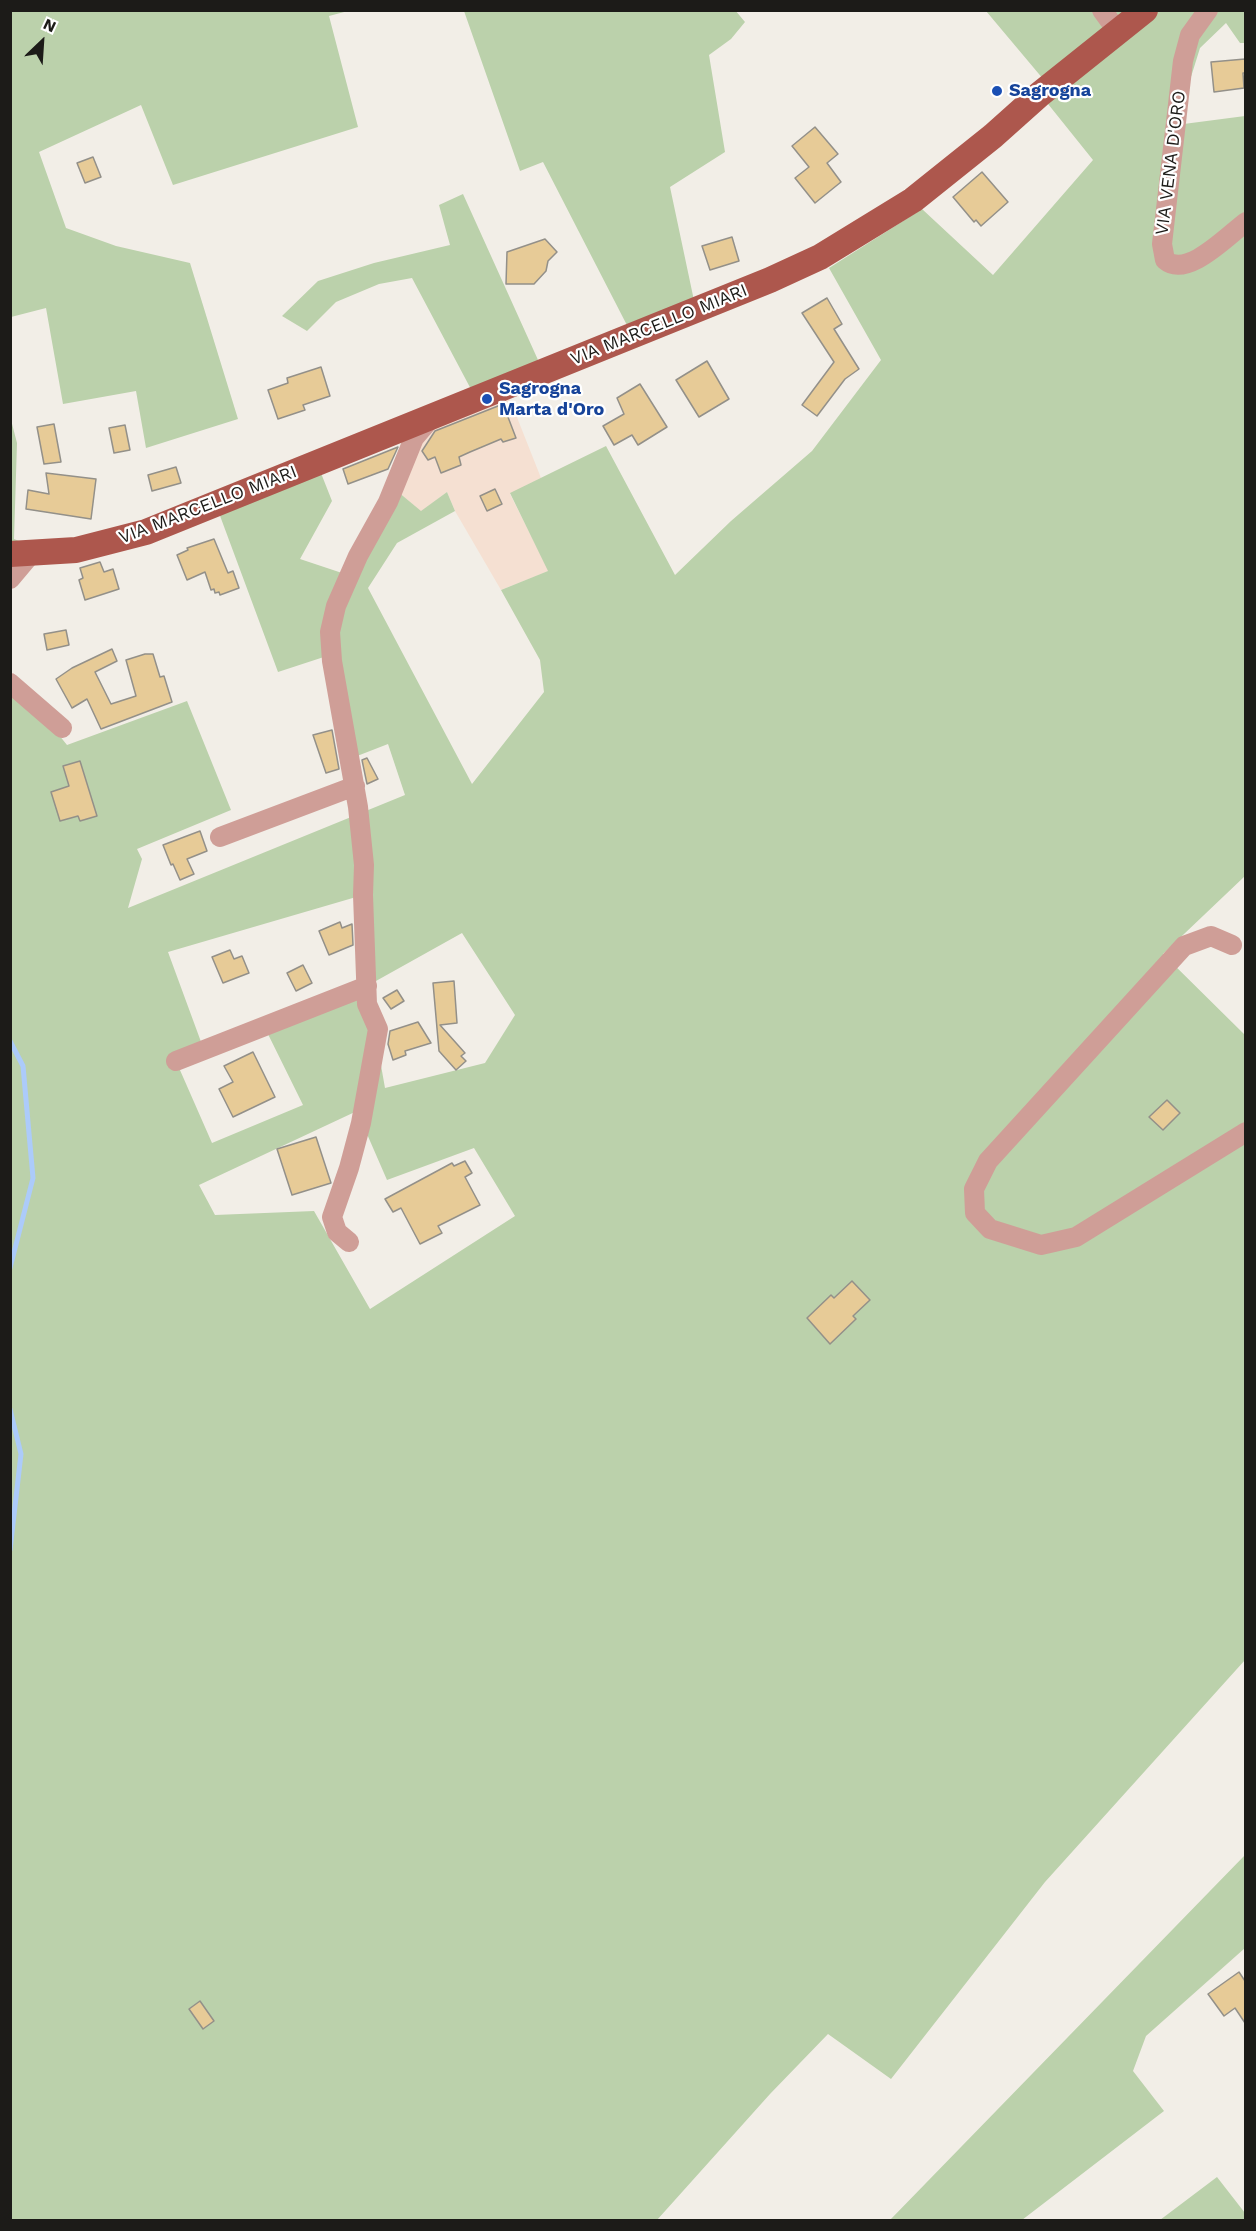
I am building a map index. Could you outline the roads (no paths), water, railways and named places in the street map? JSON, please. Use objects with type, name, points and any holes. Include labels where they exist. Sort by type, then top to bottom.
[{"type":"main road","name":"VIA MARCELLO MIARI","points":[[21,554],[76,550],[146,532],[771,280],[820,257],[913,200],[1145,10]]},
{"type":"street","points":[[1102,10],[1118,32]]},
{"type":"street","name":"VIA VENA D'ORO","points":[[1208,10],[1190,35],[1183,61],[1162,244],[1165,260],[1170,265],[1178,266],[1194,261],[1245,222]]},
{"type":"street","points":[[349,1242],[337,1232],[332,1217],[350,1168],[361,1123],[378,1029],[368,1004],[363,895],[364,865],[355,786],[332,661],[330,632],[336,606],[358,556],[388,502],[414,438],[432,415]]},
{"type":"street","points":[[10,579],[21,554]]},
{"type":"street","points":[[10,683],[62,728]]},
{"type":"street","points":[[220,837],[355,786]]},
{"type":"street","points":[[1232,945],[1211,936],[1184,946],[988,1161],[974,1189],[975,1213],[990,1228],[1041,1245],[1076,1237],[1245,1132]]},
{"type":"street","points":[[176,1061],[367,986]]},
{"type":"waterway","points":[[10,1041],[23,1066],[33,1178],[10,1268]]},
{"type":"waterway","points":[[10,1409],[21,1454],[10,1550]]},
{"type":"place","name":"Sagrogna","points":[[997,91]]},
{"type":"place","name":"Sagrogna Marta d'Oro","points":[[487,399]]}]
